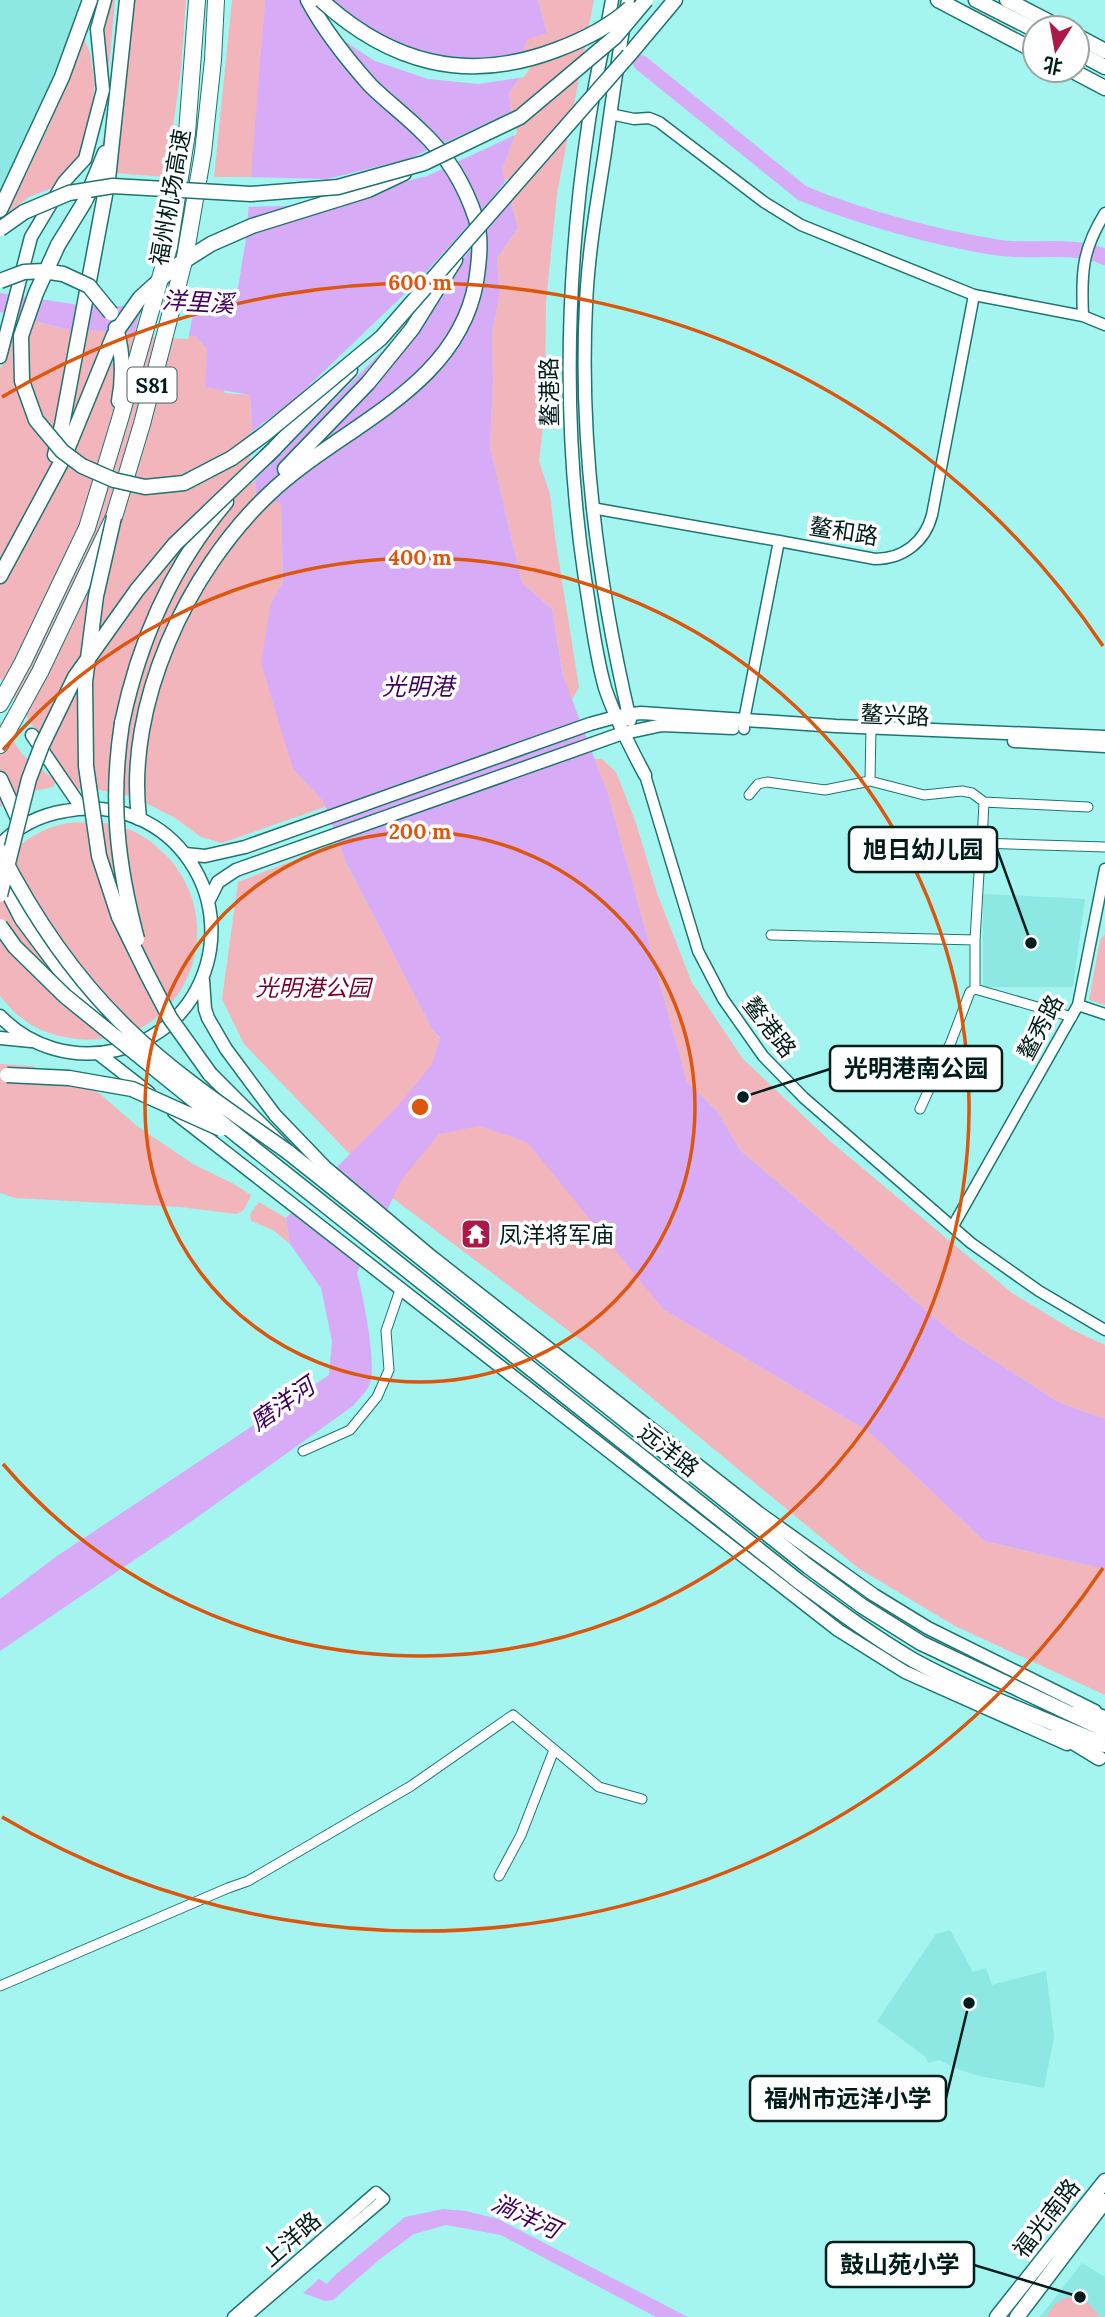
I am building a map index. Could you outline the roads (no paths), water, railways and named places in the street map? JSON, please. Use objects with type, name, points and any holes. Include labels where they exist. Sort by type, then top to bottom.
[{"type":"highway","name":"福州机场高速","points":[[0,704],[23,663],[87,528],[169,247],[187,133],[197,0]]},
{"type":"highway","name":"福州机场高速","points":[[0,745],[40,672],[114,517],[142,424],[186,257],[204,139],[213,60],[216,0]]},
{"type":"main road","points":[[0,210],[62,77],[90,0]]},
{"type":"main road","points":[[0,357],[31,237],[64,182],[85,159],[103,90],[97,29],[105,0]]},
{"type":"main road","points":[[35,513],[51,470],[62,425],[108,179],[127,0]]},
{"type":"main road","points":[[240,524],[303,464],[377,414],[411,388],[440,360],[461,328],[474,295],[480,259],[477,223],[466,189],[447,159],[423,132],[372,87],[335,45],[308,0]]},
{"type":"main road","points":[[321,0],[345,22],[380,44],[417,59],[457,66],[498,65],[540,56],[582,41],[620,18],[639,0]]},
{"type":"main road","name":"鳌港路","points":[[622,715],[617,665],[592,508],[585,392],[586,305],[591,248],[628,0]]},
{"type":"main road","points":[[0,576],[64,457],[114,335],[140,298],[173,268],[211,244],[252,226],[368,190],[520,117],[615,37],[646,0]]},
{"type":"main road","points":[[147,974],[123,879],[115,812],[115,764],[129,690],[151,623],[169,583],[190,547],[223,505],[381,338],[675,0]]},
{"type":"main road","points":[[938,0],[1021,44]]},
{"type":"main road","points":[[976,0],[1021,23]]},
{"type":"main road","points":[[1007,0],[1034,14]]},
{"type":"main road","name":"鳌港路","points":[[612,2],[589,117],[577,216],[570,304],[569,406],[576,512],[600,670],[622,715],[645,775]]},
{"type":"main road","points":[[116,108],[102,163],[85,201],[58,245],[36,293],[21,336],[22,381],[36,420],[62,451],[82,466],[114,480],[145,488],[184,483],[232,458],[381,338]]},
{"type":"main road","points":[[0,229],[24,212],[69,193],[113,186],[263,193],[338,187],[424,163]]},
{"type":"main road","points":[[139,818],[137,782],[142,735],[158,673],[191,596],[213,560],[276,479],[368,383],[412,329],[466,243]]},
{"type":"main road","points":[[0,281],[24,272],[64,274],[89,286],[111,313],[122,352],[122,385],[110,450]]},
{"type":"main road","points":[[0,895],[29,779],[42,745],[75,677],[136,590],[175,544],[275,449]]},
{"type":"main road","points":[[114,517],[96,596],[85,682],[86,766],[99,856],[119,917],[170,1018],[210,1074],[288,1152]]},
{"type":"main road","points":[[186,854],[205,856],[245,847],[622,715],[684,721]]},
{"type":"main road","points":[[209,900],[218,882],[236,870],[628,732],[684,721]]},
{"type":"main road","name":"鳌兴路","points":[[684,721],[1105,746]]},
{"type":"main road","name":"鳌兴路","points":[[871,731],[1105,737]]},
{"type":"main road","points":[[32,735],[81,807]]},
{"type":"main road","points":[[0,779],[21,827]]},
{"type":"main road","points":[[0,845],[21,827],[50,813],[81,807],[111,809],[139,818],[164,833],[186,854],[200,876],[209,900],[212,920],[209,960],[202,980],[186,1008],[161,1031],[132,1046],[99,1054],[77,1054],[34,1041],[10,1026],[0,1016]]},
{"type":"main road","points":[[0,851],[22,894],[50,939],[126,1028],[218,1103],[288,1152]]},
{"type":"main road","points":[[0,876],[22,919],[72,986],[120,1042]]},
{"type":"main road","points":[[0,926],[15,947],[65,996],[238,1136]]},
{"type":"main road","points":[[202,980],[208,1018],[226,1049],[275,1115],[325,1167],[432,1257],[759,1513],[874,1595],[928,1628],[1105,1717]]},
{"type":"main road","points":[[0,1038],[34,1041]]},
{"type":"main road","points":[[99,1054],[838,1630],[905,1672],[1103,1755]]},
{"type":"main road","points":[[0,1076],[69,1078],[132,1089],[238,1136]]},
{"type":"main road","name":"远洋路","points":[[238,1136],[852,1621],[913,1660],[1024,1713],[1103,1755]]},
{"type":"main road","name":"远洋路","points":[[288,1152],[809,1567],[862,1606],[921,1643],[1105,1730]]},
{"type":"main road","points":[[1031,1695],[1105,1717]]},
{"type":"main road","name":"福光南路","points":[[998,2317],[1105,2181]]},
{"type":"main road","name":"福光南路","points":[[1017,2317],[1105,2201]]},
{"type":"street","points":[[610,114],[634,119],[649,118],[659,122],[789,218],[974,295],[1083,316],[1105,325]]},
{"type":"street","points":[[1083,316],[1083,262],[1088,244],[1105,213]]},
{"type":"street","name":"鳌和路","points":[[744,724],[779,541],[884,559],[902,554],[922,537],[932,515],[974,295]]},
{"type":"street","points":[[592,508],[779,541]]},
{"type":"street","points":[[870,781],[871,731]]},
{"type":"street","name":"鳌港路","points":[[645,775],[693,939],[716,987],[738,1023],[772,1066],[791,1086],[971,1243],[1026,1283],[1105,1330]]},
{"type":"street","points":[[749,795],[758,785],[767,782],[825,790],[870,781],[924,795],[962,790],[972,793],[984,802],[1088,807]]},
{"type":"street","points":[[982,842],[984,802]]},
{"type":"street","points":[[887,840],[1105,846]]},
{"type":"street","points":[[975,989],[980,856]]},
{"type":"street","name":"鳌秀路","points":[[953,1226],[1072,1017],[1102,910],[1105,869]]},
{"type":"street","points":[[771,935],[975,940]]},
{"type":"street","points":[[920,1109],[951,1042],[970,992],[975,989],[1072,1017]]},
{"type":"street","points":[[1077,1005],[1105,1014]]},
{"type":"street","points":[[303,1451],[350,1430],[377,1397],[389,1370],[386,1331],[400,1290]]},
{"type":"street","points":[[0,1986],[248,1881],[411,1786],[513,1715],[599,1787],[642,1799]]},
{"type":"street","points":[[499,1876],[521,1835],[554,1749]]},
{"type":"street","name":"上洋路","points":[[233,2317],[380,2195],[246,2317]]},
{"type":"water","name":"光明港","points":[[265,0],[538,0],[547,33],[528,39],[524,47],[527,68],[509,93],[514,138],[502,170],[518,228],[497,258],[500,292],[492,333],[490,447],[522,583],[552,609],[563,676],[608,794],[687,1082],[718,1112],[740,1150],[956,1336],[1058,1402],[1105,1419],[1105,1569],[984,1541],[869,1432],[663,1309],[527,1142],[479,1126],[439,1134],[402,1179],[357,1273],[368,1329],[372,1374],[367,1389],[353,1406],[189,1523],[0,1651],[0,1599],[57,1556],[329,1375],[332,1341],[321,1288],[290,1244],[286,1218],[398,1106],[432,1064],[440,1038],[432,1029],[346,862],[323,801],[293,769],[261,663],[271,603],[283,582],[281,503],[256,496],[250,395],[205,387],[207,349],[195,336],[65,329],[0,312],[0,293],[86,306],[128,306],[212,314],[235,306],[246,239]]},
{"type":"water","points":[[443,2209],[466,2211],[498,2219],[688,2317],[656,2317],[501,2235],[446,2225],[414,2234],[333,2300],[325,2301],[303,2293],[319,2279],[327,2284],[405,2217]]},
{"type":"waterway","points":[[641,63],[802,193],[872,218],[946,238],[1008,249],[1078,250],[1105,257]]},
{"type":"place","name":"旭日幼儿园","points":[[1031,943]]},
{"type":"place","name":"光明港南公园","points":[[743,1097]]},
{"type":"place","name":"凤洋将军庙","points":[[476,1234]]},
{"type":"place","name":"福州市远洋小学","points":[[969,2003]]},
{"type":"place","name":"鼓山苑小学","points":[[1080,2297]]},
{"type":"water label","name":"洋里溪","points":[[198,302]]},
{"type":"water label","name":"磨洋河","points":[[282,1404]]},
{"type":"water label","name":"淌洋河","points":[[526,2216]]},
{"type":"park label","name":"光明港公园","points":[[313,987]]}]
